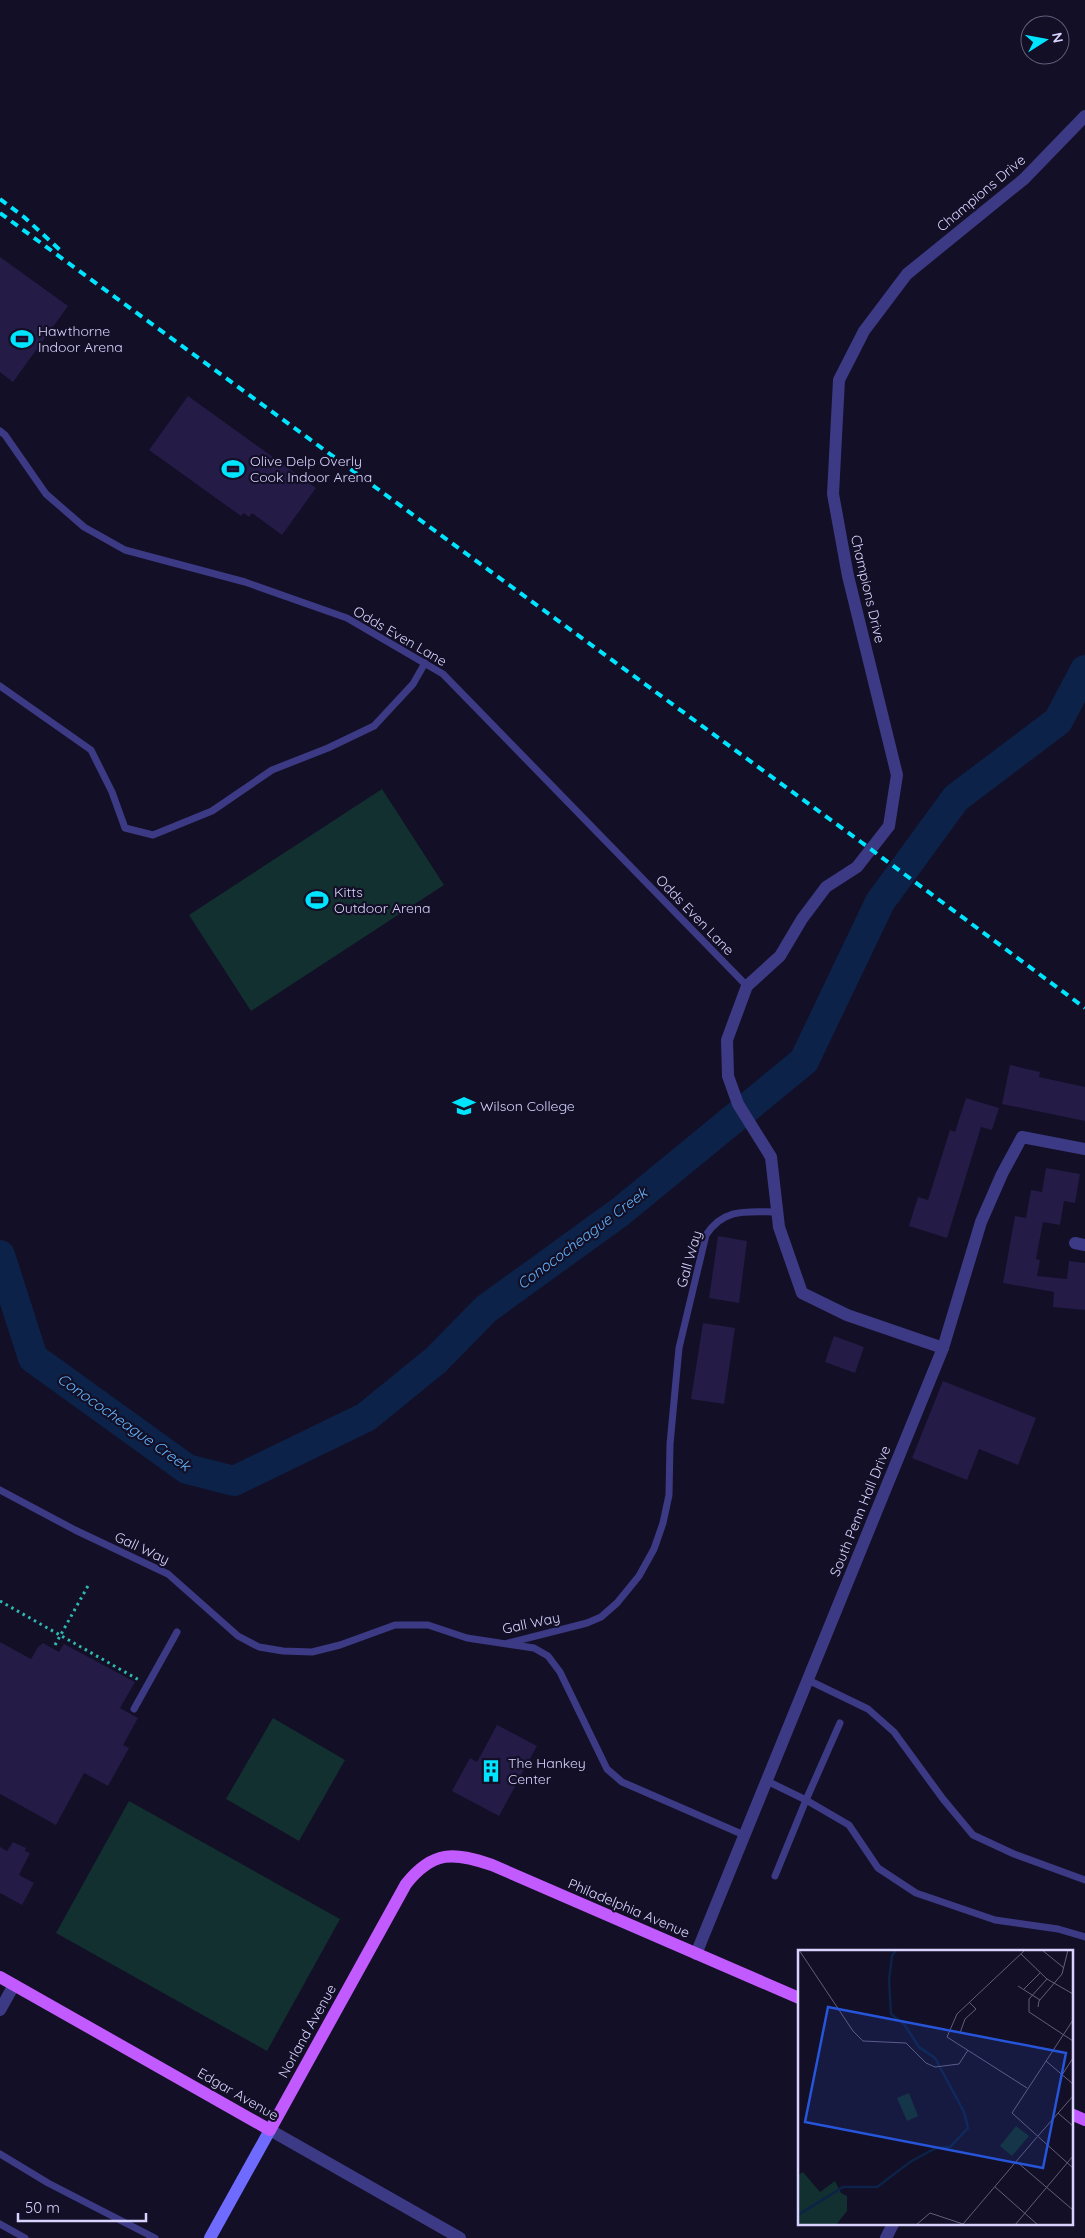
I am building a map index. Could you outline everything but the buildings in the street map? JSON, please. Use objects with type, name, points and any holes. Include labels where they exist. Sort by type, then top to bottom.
[{"type":"main road","name":"Philadelphia Avenue","points":[[446,1856],[460,1855],[492,1865],[798,1998]]},
{"type":"main road","name":"Norland Avenue","points":[[210,2238],[406,1884],[424,1865],[446,1856]]},
{"type":"main road","name":"Edgar Avenue","points":[[0,1977],[270,2130]]},
{"type":"main road","points":[[1072,2114],[1085,2120]]},
{"type":"street","name":"Champions Drive","points":[[943,1348],[847,1315],[802,1293],[779,1227],[770,1157],[738,1104],[728,1076],[727,1040],[747,986],[780,956],[802,919],[826,887],[857,867],[889,826],[897,775],[848,576],[833,494],[839,380],[864,332],[907,274],[1024,178],[1085,116]]},
{"type":"street","name":"South Penn Hall Drive","points":[[696,1954],[943,1348],[981,1222],[1002,1174],[1022,1137],[1085,1149]]},
{"type":"street","points":[[0,2010],[14,1985]]},
{"type":"street","name":"Edgar Avenue","points":[[270,2130],[460,2238]]},
{"type":"street","points":[[886,2238],[892,2226]]},
{"type":"lane","name":"Odds Even Lane","points":[[0,431],[5,435],[46,494],[84,528],[125,550],[245,582],[347,618],[443,674],[747,986]]},
{"type":"lane","points":[[0,686],[91,750],[112,792],[125,828],[153,835],[212,811],[272,770],[328,748],[374,726],[413,684],[425,663]]},
{"type":"lane","name":"Gall Way","points":[[0,1490],[74,1530],[168,1574],[238,1636],[259,1647],[283,1651],[312,1652],[340,1645],[395,1625],[428,1625],[467,1638],[505,1643],[587,1623],[602,1616],[617,1603],[640,1576],[654,1549],[663,1523],[667,1505],[673,1406],[679,1348],[706,1235],[712,1225],[722,1217],[739,1212],[778,1212]]},
{"type":"lane","points":[[134,1709],[177,1632]]},
{"type":"lane","points":[[505,1643],[534,1648],[548,1656],[560,1672],[607,1769],[622,1782],[744,1835]]},
{"type":"lane","points":[[808,1680],[868,1709],[894,1732],[943,1799],[973,1836],[1014,1854],[1085,1880]]},
{"type":"lane","points":[[775,1876],[840,1723]]},
{"type":"lane","points":[[767,1781],[806,1800],[849,1825],[878,1868],[916,1893],[995,1920],[1058,1929],[1085,1937]]},
{"type":"lane","points":[[0,2154],[48,2183],[155,2238]]},
{"type":"lane","points":[[0,2224],[25,2238]]},
{"type":"path","points":[[55,1645],[89,1584]]},
{"type":"path","points":[[0,1601],[148,1685]]},
{"type":"green space","name":"Kitts Outdoor Arena","points":[[382,789],[444,885],[251,1011],[189,915]]},
{"type":"green space","points":[[273,1718],[345,1760],[299,1841],[226,1799]]},
{"type":"green space","points":[[129,1801],[340,1919],[267,2051],[56,1933]]},
{"type":"waterway","name":"Conococheague Creek","points":[[0,1255],[33,1358],[187,1469],[234,1481],[366,1417],[436,1360],[486,1309],[620,1212],[804,1061],[880,902],[956,798],[1058,721],[1085,670]]},
{"type":"railway","points":[[0,199],[24,217],[60,250]]},
{"type":"railway","points":[[0,213],[861,842],[1085,1008]]},
{"type":"place","name":"Hawthorne Indoor Arena","points":[[22,339]]},
{"type":"place","name":"Olive Delp Overly Cook Indoor Arena","points":[[233,469]]},
{"type":"place","name":"Kitts Outdoor Arena","points":[[317,900]]},
{"type":"place","name":"Wilson College","points":[[464,1106]]},
{"type":"place","name":"The Hankey Center","points":[[491,1771]]}]
